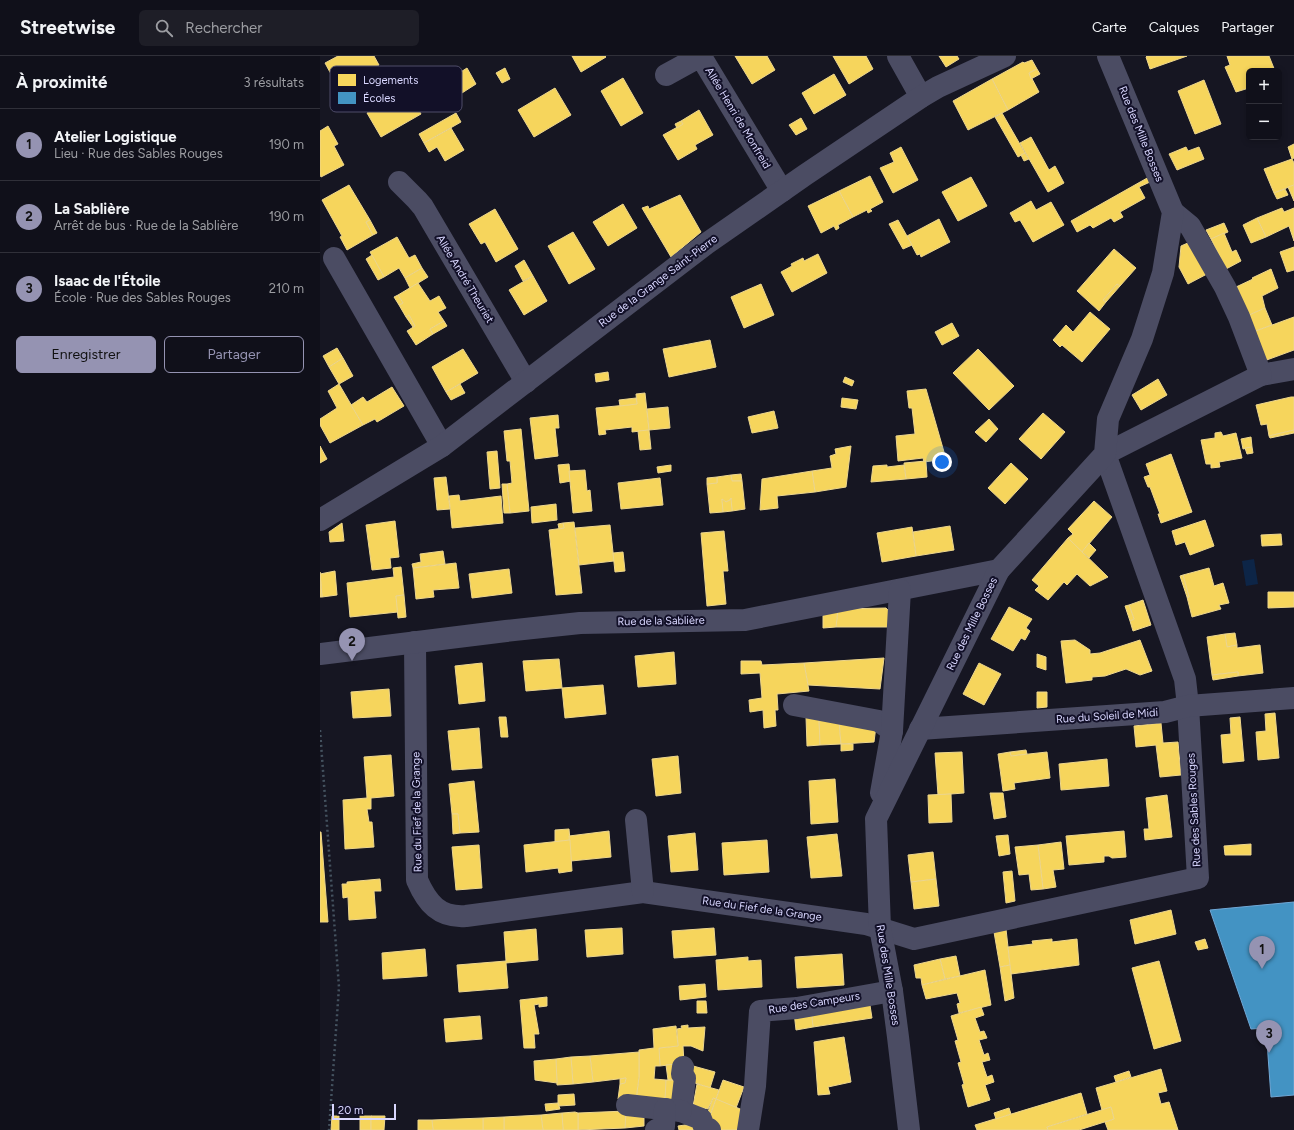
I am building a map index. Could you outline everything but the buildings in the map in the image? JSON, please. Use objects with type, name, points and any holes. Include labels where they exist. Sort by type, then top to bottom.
[{"type":"street","points":[[898,56],[922,97]]},
{"type":"street","name":"Rue de la Grange Saint-Pierre","points":[[320,520],[442,446],[706,244],[782,191],[938,87],[1005,56]]},
{"type":"street","name":"Rue des Mille Bosses","points":[[876,819],[999,570],[1105,454],[1260,375],[1225,287],[1190,226],[1173,212],[1108,56]]},
{"type":"street","name":"Allée Henri de Monfreid","points":[[666,75],[695,59],[700,58],[703,60],[782,191]]},
{"type":"street","name":"Allée André Theuriet","points":[[399,182],[423,207],[526,382]]},
{"type":"street","points":[[1105,454],[1108,419],[1142,338],[1163,273],[1173,212]]},
{"type":"street","points":[[334,258],[442,446]]},
{"type":"street","points":[[1260,375],[1294,370]]},
{"type":"street","name":"Rue des Sables Rouges","points":[[880,928],[914,939],[1198,878],[1185,678],[1105,454]]},
{"type":"street","name":"Rue de la Sablière","points":[[320,654],[580,623],[745,620],[999,570]]},
{"type":"street","name":"Rue des Mille Bosses","points":[[900,590],[892,731],[876,819],[880,928],[892,991],[909,1130]]},
{"type":"street","name":"Rue du Fief de la Grange","points":[[415,642],[417,880],[423,893],[429,901],[436,909],[444,914],[457,917],[643,892],[866,924],[880,928]]},
{"type":"street","name":"Rue du Soleil de Midi","points":[[920,730],[1165,712],[1188,706],[1294,698]]},
{"type":"street","points":[[794,705],[879,721],[892,731]]},
{"type":"street","points":[[636,820],[643,892]]},
{"type":"street","name":"Rue des Campeurs","points":[[748,1130],[755,1086],[760,1011],[797,1008],[892,991]]},
{"type":"street","points":[[656,1130],[664,1126],[673,1110],[685,1078],[682,1074],[684,1067]]},
{"type":"street","points":[[627,1105],[673,1110],[701,1119],[705,1128],[710,1130]]},
{"type":"path","points":[[320,730],[339,987],[329,1130]]},
{"type":"water","points":[[1254,559],[1258,584],[1246,586],[1242,561]]},
{"type":"place","name":"La Sablière","points":[[352,661]]},
{"type":"place","name":"Atelier Logistique","points":[[1262,969]]},
{"type":"place","name":"Isaac de l'Étoile","points":[[1269,1053]]}]
